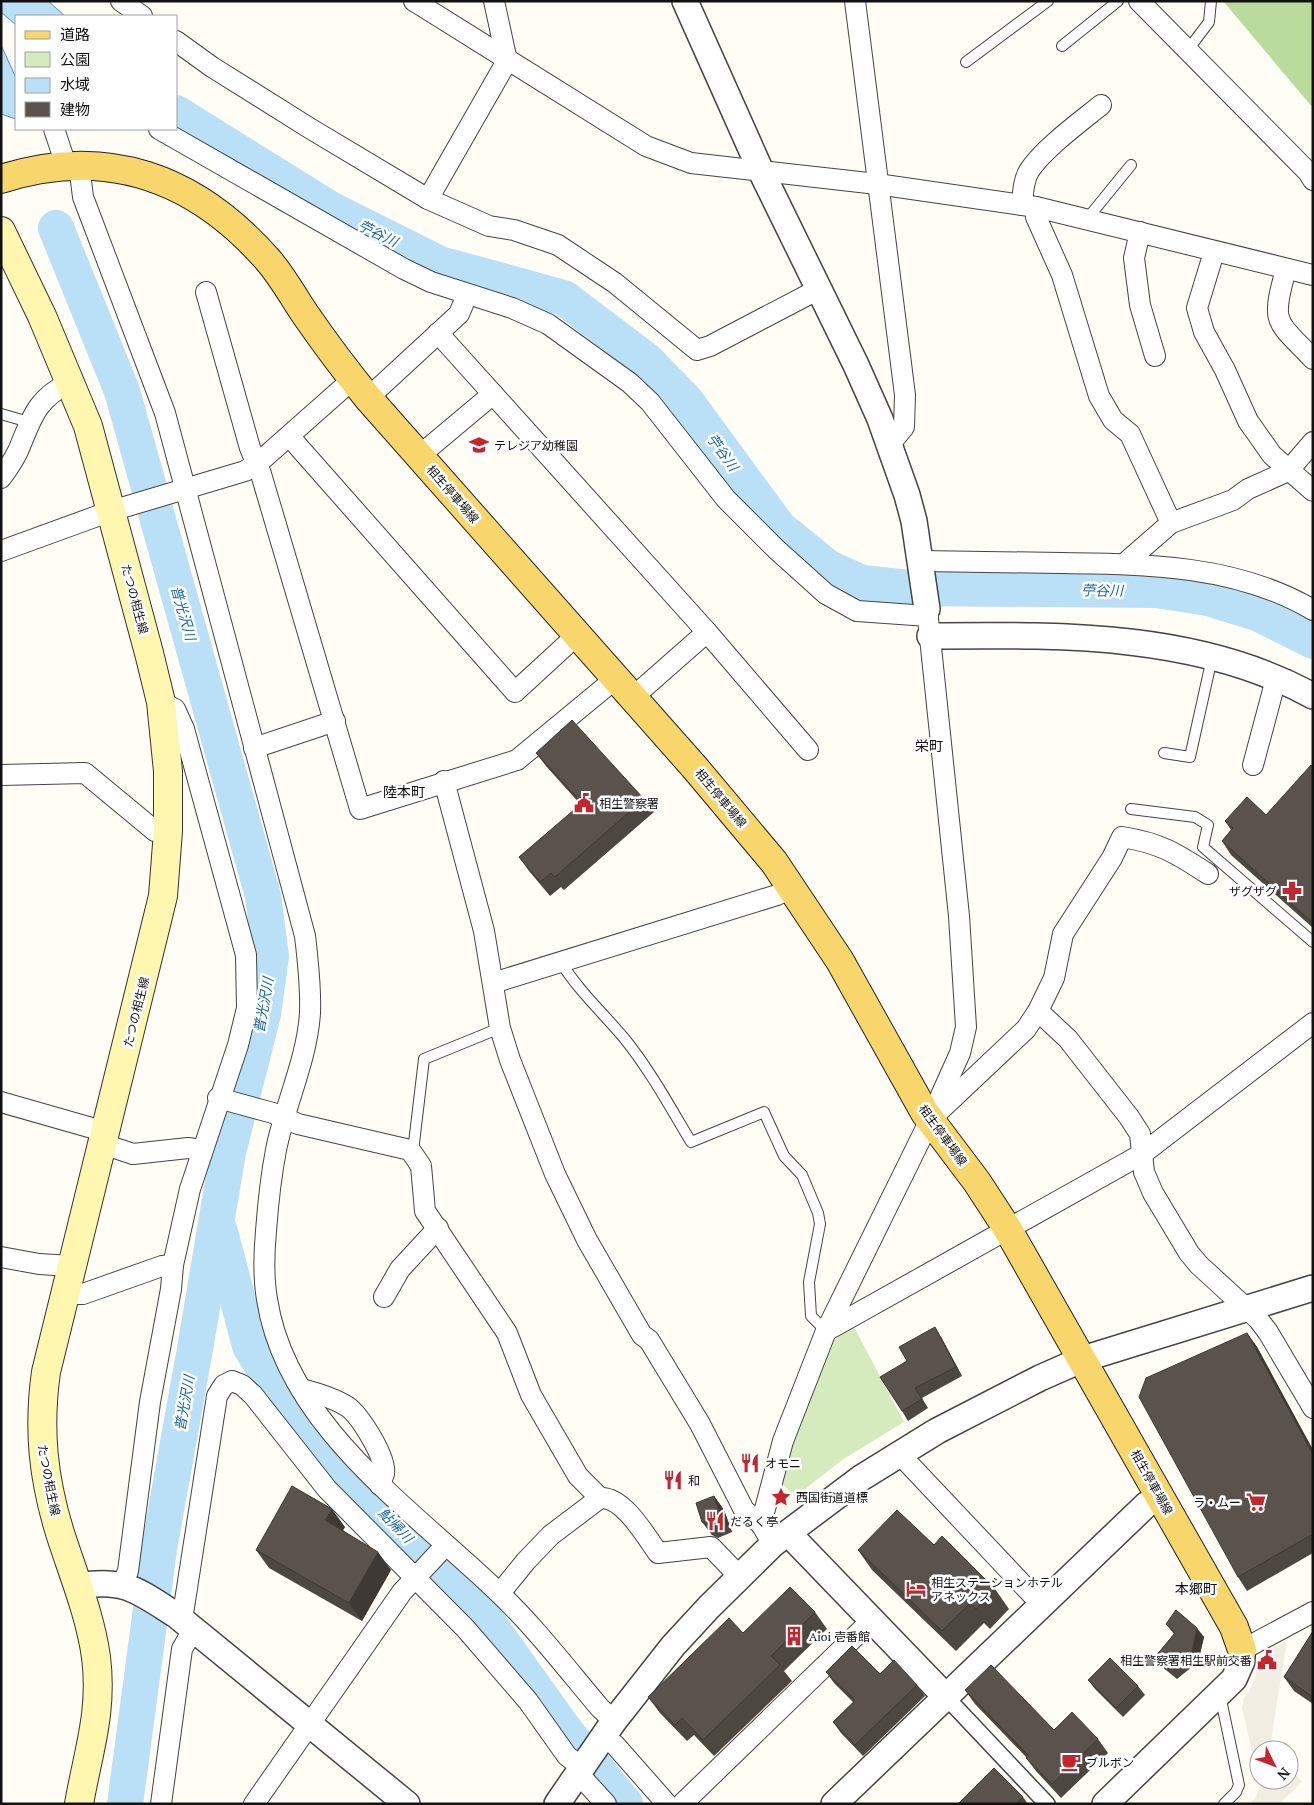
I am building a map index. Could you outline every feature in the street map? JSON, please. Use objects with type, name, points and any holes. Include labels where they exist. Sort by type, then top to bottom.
[{"type":"main road","name":"相生停車場線","points":[[1,179],[44,168],[73,165],[97,165],[137,172],[178,187],[214,210],[242,232],[270,262],[330,350],[361,389],[742,823],[791,886],[840,961],[889,1052],[930,1120],[977,1182],[1008,1228],[1234,1627],[1242,1650]]},
{"type":"main road","name":"たつの相生線","points":[[1,231],[42,316],[70,382],[88,426],[117,509],[161,702],[168,770],[168,831],[163,896],[46,1372],[41,1430],[51,1499],[90,1624],[94,1650],[98,1697],[95,1732],[79,1804]]},
{"type":"street","points":[[121,1],[141,15]]},
{"type":"street","points":[[414,1],[507,61],[646,146],[668,155],[709,166],[760,169],[1029,206],[1140,232],[1214,252],[1313,274]]},
{"type":"street","points":[[428,199],[507,61],[494,1]]},
{"type":"street","points":[[685,1],[760,169],[866,387],[907,494],[921,565],[928,620],[959,916],[966,1027],[960,1053],[930,1120],[826,1330],[784,1441],[774,1534]]},
{"type":"street","points":[[855,1],[905,395],[904,427],[889,445]]},
{"type":"street","points":[[1139,1],[1308,172],[1313,180]]},
{"type":"street","points":[[178,42],[212,67],[303,124],[428,199],[489,226],[514,230],[558,245],[616,283],[698,350],[710,346],[818,289]]},
{"type":"street","points":[[1100,105],[1045,153],[1029,171],[1024,185],[1029,206],[1062,274],[1099,396],[1113,420],[1130,434],[1171,523]]},
{"type":"street","points":[[55,130],[73,165],[83,197],[151,373],[306,936],[310,1014],[304,1047],[278,1116],[276,1150],[266,1230],[264,1268],[266,1298],[273,1329],[285,1362],[320,1418],[380,1485],[443,1548],[500,1593],[600,1708],[586,1782],[606,1804]]},
{"type":"street","points":[[162,130],[357,244],[424,279],[467,295],[512,308],[548,324],[630,383],[650,402],[726,499],[776,549],[826,594],[856,611],[1174,648],[1276,678],[1313,696]]},
{"type":"street","points":[[1140,232],[1134,258],[1140,305],[1155,356]]},
{"type":"street","points":[[1214,252],[1197,308],[1204,332],[1225,370],[1248,421],[1272,455],[1313,491]]},
{"type":"street","points":[[1286,269],[1277,303],[1278,322],[1313,359]]},
{"type":"street","points":[[206,292],[250,448],[257,464],[360,809],[444,781],[517,760],[707,632]]},
{"type":"street","points":[[1,551],[117,509],[245,471],[257,464],[289,436],[361,389],[438,333],[459,314],[467,295]]},
{"type":"street","points":[[438,333],[707,632],[808,750]]},
{"type":"street","points":[[1,478],[17,454],[29,422],[41,401],[54,390],[70,382]]},
{"type":"street","points":[[419,456],[493,394]]},
{"type":"street","points":[[289,436],[515,692],[577,635]]},
{"type":"street","points":[[1124,564],[1134,553],[1171,523],[1233,500],[1248,489],[1288,471],[1313,442]]},
{"type":"street","points":[[921,565],[1124,564],[1223,575],[1265,588],[1313,610]]},
{"type":"street","points":[[1253,765],[1276,678]]},
{"type":"street","points":[[128,1587],[128,1571],[150,1402],[171,1289],[172,1265],[202,1150],[223,1100],[247,1008],[246,955],[184,730],[175,709],[161,702]]},
{"type":"street","points":[[254,748],[335,721]]},
{"type":"street","points":[[1,775],[86,773],[155,832],[168,831]]},
{"type":"street","points":[[444,781],[484,931],[500,1028],[540,1138],[587,1240],[642,1335],[649,1340],[700,1424],[744,1510],[774,1534],[871,1621],[1047,1804]]},
{"type":"street","points":[[930,1120],[1026,1029],[1038,1012],[1054,978],[1063,934],[1112,858],[1122,837],[1149,841],[1176,852],[1208,874]]},
{"type":"street","points":[[492,983],[777,895],[791,886]]},
{"type":"street","points":[[1038,1012],[1068,1039],[1129,1117],[1140,1134],[1144,1172],[1153,1193],[1189,1253],[1268,1332],[1313,1408]]},
{"type":"street","points":[[826,1330],[1142,1154],[1313,1023]]},
{"type":"street","points":[[223,1100],[410,1150],[421,1166],[425,1210],[507,1333],[531,1395],[578,1476],[600,1498]]},
{"type":"street","points":[[1,1102],[104,1138],[133,1154],[188,1148],[202,1150]]},
{"type":"street","points":[[384,1297],[400,1269],[438,1228]]},
{"type":"street","points":[[1,1257],[38,1264],[72,1266]]},
{"type":"street","points":[[65,1294],[82,1294],[162,1266],[172,1265]]},
{"type":"street","points":[[557,1804],[592,1751],[673,1646],[739,1576],[774,1534],[902,1452],[994,1401],[1083,1359],[1313,1288]]},
{"type":"street","points":[[161,1804],[184,1622],[217,1396],[224,1385],[232,1381],[242,1385],[253,1396],[327,1489],[418,1575],[503,1670],[567,1756],[615,1746],[667,1804]]},
{"type":"street","points":[[301,1389],[328,1397],[349,1408],[361,1421],[382,1459],[384,1473],[380,1485]]},
{"type":"street","points":[[902,1452],[908,1463],[1042,1605]]},
{"type":"street","points":[[834,1804],[1146,1505],[1160,1496]]},
{"type":"street","points":[[500,1593],[526,1560],[551,1535],[600,1498],[609,1497],[619,1503],[658,1553],[711,1547],[739,1576]]},
{"type":"street","points":[[254,1804],[402,1592],[443,1548]]},
{"type":"street","points":[[78,1586],[101,1582],[128,1587],[184,1622],[407,1804]]},
{"type":"street","points":[[1111,1802],[1220,1694],[1240,1670],[1242,1650],[1313,1612]]},
{"type":"street","points":[[682,1804],[871,1621]]},
{"type":"lane","points":[[966,62],[1048,1]]},
{"type":"lane","points":[[1062,46],[1118,1]]},
{"type":"lane","points":[[1187,51],[1208,22],[1211,1]]},
{"type":"lane","points":[[1087,219],[1130,165]]},
{"type":"lane","points":[[1,414],[29,422]]},
{"type":"lane","points":[[1164,753],[1190,757],[1212,658]]},
{"type":"lane","points":[[1131,809],[1194,818],[1208,825],[1203,847],[1313,942]]},
{"type":"lane","points":[[560,961],[572,980],[624,1038],[660,1091],[691,1142],[764,1112],[784,1156],[802,1175],[818,1213],[820,1224],[810,1282],[810,1316],[826,1330]]},
{"type":"lane","points":[[410,1150],[414,1142],[424,1058],[500,1028]]},
{"type":"lane","points":[[1220,1694],[1239,1785],[1236,1792],[1224,1804]]},
{"type":"green space","points":[[1223,1],[1313,1],[1313,108]]},
{"type":"green space","points":[[853,1325],[904,1422],[842,1460],[795,1497],[780,1481],[795,1427],[833,1341]]},
{"type":"shaded area","points":[[1287,1641],[1271,1740],[1249,1740],[1242,1708],[1244,1698],[1249,1692],[1256,1676],[1257,1660],[1261,1654]]},
{"type":"shaded area","points":[[1258,1790],[1294,1790],[1279,1804],[1250,1804]]},
{"type":"water","points":[[1,1],[48,1],[64,15],[15,15],[15,24],[1,12]]},
{"type":"water","points":[[1,45],[15,76],[15,119],[1,114]]},
{"type":"water","points":[[178,98],[197,111],[292,194],[178,130]]},
{"type":"building","points":[[572,720],[644,799],[555,877],[551,873],[540,882],[519,857],[582,803],[536,753]]},
{"type":"building","name":"ザグザグ","points":[[1311,765],[1313,767],[1313,923],[1222,841],[1233,828],[1225,821],[1247,797],[1266,815]]},
{"type":"building","points":[[935,1327],[956,1367],[915,1388],[922,1399],[902,1411],[880,1377],[907,1361],[899,1347]]},
{"type":"building","name":"ラ・ムー","points":[[1247,1333],[1313,1454],[1313,1534],[1238,1577],[1139,1397],[1146,1378]]},
{"type":"building","points":[[292,1486],[332,1509],[325,1520],[378,1552],[349,1603],[256,1550]]},
{"type":"building","points":[[714,1496],[722,1519],[708,1524],[702,1522],[696,1503]]},
{"type":"building","points":[[897,1510],[934,1545],[942,1536],[995,1589],[976,1609],[970,1603],[942,1631],[858,1550]]},
{"type":"building","points":[[790,1587],[815,1612],[771,1656],[780,1665],[703,1740],[682,1718],[675,1725],[648,1697],[729,1618],[743,1633]]},
{"type":"building","points":[[1176,1610],[1197,1628],[1192,1652],[1170,1670],[1155,1657],[1175,1633],[1166,1624]]},
{"type":"building","points":[[1313,1631],[1313,1697],[1284,1677]]},
{"type":"building","points":[[852,1646],[880,1674],[894,1660],[917,1685],[855,1745],[833,1722],[854,1702],[854,1699],[826,1672]]},
{"type":"building","points":[[1110,1658],[1138,1686],[1116,1708],[1088,1680]]},
{"type":"building","points":[[991,1665],[1054,1730],[1072,1712],[1098,1739],[1052,1784],[1026,1758],[1028,1755],[965,1690]]},
{"type":"building","points":[[994,1768],[1023,1797],[1016,1804],[958,1804]]},
{"type":"waterway","name":"苧谷川","points":[[178,114],[330,209],[440,264],[564,298],[646,360],[685,400],[779,528],[827,567],[862,583],[910,588],[1156,590],[1208,598],[1257,613],[1313,641]]},
{"type":"waterway","name":"普光沢川","points":[[56,228],[122,391],[263,896],[271,956],[263,1014],[228,1152],[159,1549],[125,1804]]},
{"type":"waterway","name":"鮎帰川","points":[[220,1232],[250,1346],[283,1400],[340,1468],[484,1617],[566,1732],[625,1804]]},
{"type":"place","name":"テレジア幼稚園","points":[[479,445]]},
{"type":"place","name":"相生警察署","points":[[584,803]]},
{"type":"place","name":"ザグザグ","points":[[1292,891]]},
{"type":"place","name":"オモニ","points":[[750,1463]]},
{"type":"place","name":"和","points":[[673,1480]]},
{"type":"place","name":"西国街道道標","points":[[781,1497]]},
{"type":"place","name":"ラ・ムー","points":[[1256,1502]]},
{"type":"place","name":"だるく亭","points":[[715,1521]]},
{"type":"place","name":"相生ステーションホテル アネックス","points":[[916,1589]]},
{"type":"place","name":"Aioi 壱番館","points":[[794,1636]]},
{"type":"place","name":"相生警察署相生駅前交番","points":[[1267,1660]]},
{"type":"place","name":"ブルボン","points":[[1071,1762]]},
{"type":"district","name":"栄町","points":[[929,745]]},
{"type":"district","name":"陸本町","points":[[404,791]]},
{"type":"district","name":"本郷町","points":[[1196,1588]]}]
